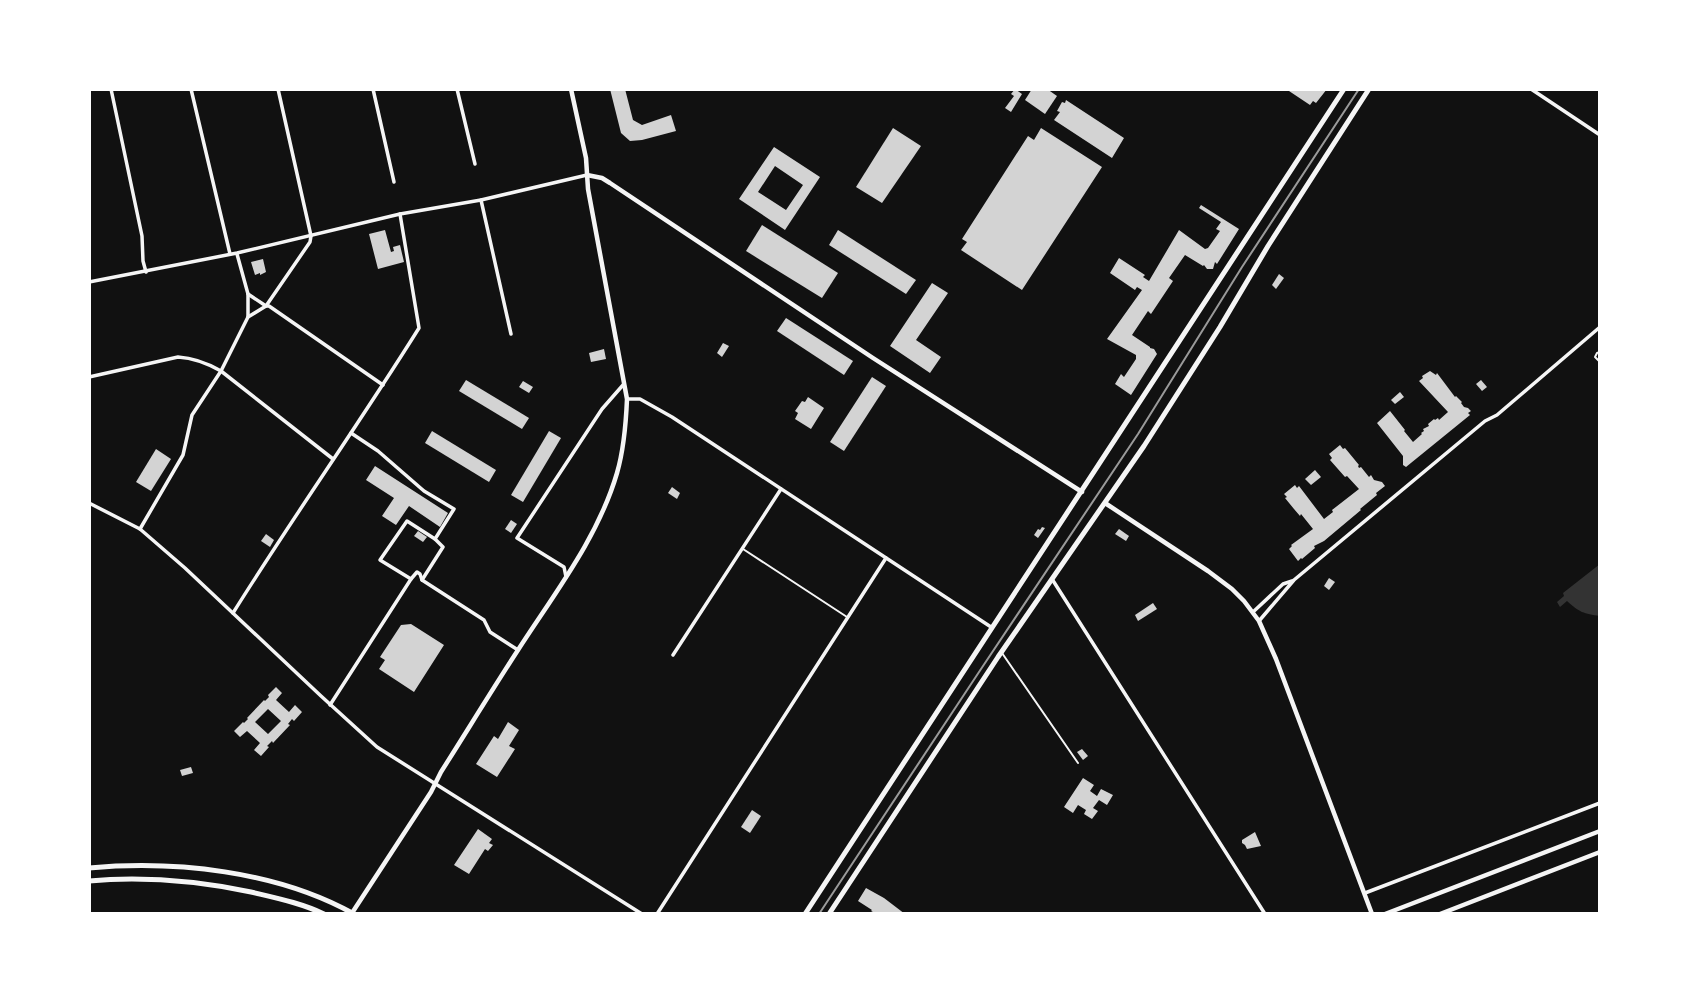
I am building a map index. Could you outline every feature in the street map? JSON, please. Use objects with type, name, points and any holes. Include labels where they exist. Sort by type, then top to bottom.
[{"type":"main road","points":[[89,868],[122,865],[163,866],[245,876],[290,887],[353,913],[566,577],[596,526],[613,487],[623,445],[627,399],[588,189],[586,158],[571,89]]},
{"type":"main road","points":[[805,914],[1344,89]]},
{"type":"main road","points":[[829,914],[1001,652],[1177,394],[1369,89]]},
{"type":"main road","points":[[587,175],[610,183],[873,358],[1082,492]]},
{"type":"main road","points":[[1105,503],[1221,580],[1244,601],[1259,621],[1276,659],[1372,914]]},
{"type":"main road","points":[[1385,914],[1600,831]]},
{"type":"main road","points":[[1440,914],[1600,852]]},
{"type":"main road","points":[[89,881],[165,880],[219,885],[279,898],[324,914]]},
{"type":"street","points":[[111,89],[142,236],[146,272]]},
{"type":"street","points":[[191,89],[230,254]]},
{"type":"street","points":[[248,317],[265,306],[310,242],[311,236],[278,89]]},
{"type":"street","points":[[373,89],[394,182]]},
{"type":"street","points":[[457,89],[475,164]]},
{"type":"street","points":[[1531,89],[1600,135]]},
{"type":"street","points":[[89,282],[237,253],[400,214],[481,200],[587,175]]},
{"type":"street","points":[[481,200],[511,334]]},
{"type":"street","points":[[233,613],[419,328],[400,214]]},
{"type":"street","points":[[140,529],[183,455],[192,415],[221,371],[248,317],[248,293],[237,253]]},
{"type":"street","points":[[248,293],[383,385]]},
{"type":"street","points":[[1259,621],[1294,580],[1485,421],[1497,415],[1600,327]]},
{"type":"street","points":[[89,377],[178,357],[205,362],[221,371],[333,459]]},
{"type":"street","points":[[566,577],[564,566],[517,538],[602,409],[625,383]]},
{"type":"street","points":[[627,399],[640,399],[661,411],[993,628]]},
{"type":"street","points":[[351,433],[378,451],[424,491],[454,509],[435,539]]},
{"type":"street","points":[[673,655],[781,489]]},
{"type":"street","points":[[89,503],[140,529],[377,747],[642,914]]},
{"type":"street","points":[[411,579],[380,560],[407,521],[443,547],[422,580]]},
{"type":"street","points":[[657,914],[886,558]]},
{"type":"street","points":[[330,705],[417,572],[422,580],[484,620],[490,632],[518,650]]},
{"type":"street","points":[[1052,579],[1265,914]]},
{"type":"street","points":[[1252,612],[1283,584],[1294,580]]},
{"type":"street","points":[[1365,893],[1600,803]]},
{"type":"lane","points":[[742,549],[848,618]]},
{"type":"lane","points":[[1001,652],[1078,763]]},
{"type":"path","points":[[1600,352],[1595,357],[1600,362]]},
{"type":"shaded area","points":[[1600,564],[1600,616],[1582,612],[1567,601],[1560,607],[1557,602],[1564,596],[1563,593]]},
{"type":"building","points":[[610,89],[625,89],[633,120],[642,125],[671,115],[676,131],[630,141],[621,133]]},
{"type":"building","points":[[1015,89],[1022,94],[1011,112],[1005,108],[1014,96],[1011,94]]},
{"type":"building","points":[[1032,89],[1047,89],[1057,96],[1045,114],[1025,100]]},
{"type":"building","points":[[1286,89],[1327,89],[1316,103],[1313,101],[1310,105]]},
{"type":"building","points":[[1066,100],[1124,138],[1112,158],[1054,120],[1060,112],[1057,111],[1062,102],[1065,103]]},
{"type":"building","points":[[893,128],[921,146],[882,203],[856,187]]},
{"type":"building","points":[[1041,128],[1102,167],[1022,290],[961,250],[967,242],[962,239],[1028,136],[1034,140]]},
{"type":"building","points":[[774,147],[820,177],[785,230],[739,199]],"holes":[[[775,166],[803,185],[786,210],[758,192]]]},
{"type":"building","points":[[1201,205],[1239,229],[1217,264],[1215,262],[1213,269],[1207,269],[1185,255],[1169,278],[1173,281],[1151,314],[1148,311],[1132,335],[1154,349],[1157,354],[1131,395],[1115,384],[1121,374],[1124,377],[1136,355],[1107,339],[1142,290],[1137,287],[1135,290],[1110,273],[1119,258],[1145,275],[1143,277],[1149,281],[1179,230],[1205,249],[1208,248],[1220,231],[1216,229],[1221,222],[1199,208]]},
{"type":"building","points":[[762,225],[838,273],[822,298],[746,251]]},
{"type":"building","points":[[385,230],[391,252],[394,251],[393,247],[400,245],[404,262],[378,269],[369,234]]},
{"type":"building","points":[[838,230],[916,280],[906,294],[829,245]]},
{"type":"building","points":[[263,259],[266,272],[255,275],[251,262]]},
{"type":"building","points":[[1279,274],[1284,278],[1276,289],[1272,285]]},
{"type":"building","points":[[932,283],[948,293],[916,340],[941,357],[930,373],[890,346]]},
{"type":"building","points":[[786,318],[853,361],[844,375],[777,331]]},
{"type":"building","points":[[723,343],[729,346],[722,357],[717,353]]},
{"type":"building","points":[[604,349],[606,359],[591,362],[589,353]]},
{"type":"building","points":[[1430,371],[1436,375],[1437,373],[1455,397],[1471,411],[1468,413],[1470,415],[1406,467],[1403,465],[1403,456],[1377,423],[1390,411],[1413,442],[1428,424],[1434,419],[1439,420],[1448,412],[1419,381]]},
{"type":"building","points":[[872,377],[886,386],[844,451],[830,442]]},
{"type":"building","points":[[466,380],[529,418],[522,429],[459,391]]},
{"type":"building","points":[[1481,380],[1487,387],[1482,391],[1476,384]]},
{"type":"building","points":[[523,381],[533,387],[529,393],[519,387]]},
{"type":"building","points":[[1400,392],[1404,397],[1395,404],[1391,400]]},
{"type":"building","points":[[808,397],[824,408],[811,429],[795,419],[798,413],[795,411]]},
{"type":"building","points":[[432,431],[496,470],[489,482],[425,443]]},
{"type":"building","points":[[549,431],[561,438],[523,502],[511,495]]},
{"type":"building","points":[[1340,445],[1359,468],[1385,486],[1361,510],[1298,561],[1289,549],[1313,529],[1284,494],[1295,485],[1297,488],[1299,486],[1324,519],[1333,512],[1332,510],[1359,489],[1330,460],[1332,458],[1329,454]]},
{"type":"building","points":[[156,449],[171,459],[151,491],[136,482]]},
{"type":"building","points":[[375,466],[448,513],[440,527],[409,506],[396,525],[382,516],[394,498],[366,480]]},
{"type":"building","points":[[1315,470],[1321,477],[1311,485],[1305,479]]},
{"type":"building","points":[[672,487],[680,493],[677,499],[668,493]]},
{"type":"building","points":[[511,520],[517,524],[511,533],[505,529]]},
{"type":"building","points":[[1042,527],[1045,528],[1038,538],[1034,535]]},
{"type":"building","points":[[1119,529],[1129,536],[1126,541],[1115,534]]},
{"type":"building","points":[[418,531],[427,537],[423,542],[414,536]]},
{"type":"building","points":[[266,534],[274,540],[270,547],[261,541]]},
{"type":"building","points":[[1329,578],[1335,582],[1329,590],[1324,586]]},
{"type":"building","points":[[1153,603],[1157,609],[1138,621],[1135,615]]},
{"type":"building","points":[[411,624],[444,645],[414,692],[379,669],[385,660],[380,657],[401,625]]},
{"type":"building","points":[[276,687],[282,693],[276,700],[289,712],[295,705],[302,712],[294,721],[292,719],[288,724],[290,725],[267,746],[269,747],[261,756],[254,750],[260,743],[247,731],[240,737],[234,731],[269,697]],"holes":[[[268,709],[281,721],[268,734],[255,722]]]},
{"type":"building","points":[[508,722],[519,730],[509,746],[515,749],[497,777],[476,764],[494,736],[498,739]]},
{"type":"building","points":[[1082,749],[1088,756],[1083,760],[1077,752]]},
{"type":"building","points":[[191,767],[193,773],[182,776],[180,770]]},
{"type":"building","points":[[1083,778],[1094,785],[1090,791],[1097,796],[1101,789],[1113,795],[1107,805],[1099,800],[1093,808],[1098,811],[1092,819],[1084,814],[1086,810],[1078,805],[1073,813],[1064,807]]},
{"type":"building","points":[[752,810],[761,816],[750,833],[741,827]]},
{"type":"building","points":[[478,829],[492,839],[489,843],[493,845],[488,851],[485,849],[469,874],[454,865]]},
{"type":"building","points":[[1255,832],[1261,846],[1247,849],[1242,840]]},
{"type":"building","points":[[866,888],[905,914],[877,914],[871,911],[858,901]]},
{"type":"tram line","points":[[819,914],[1138,434],[1242,267],[1359,89]]}]
